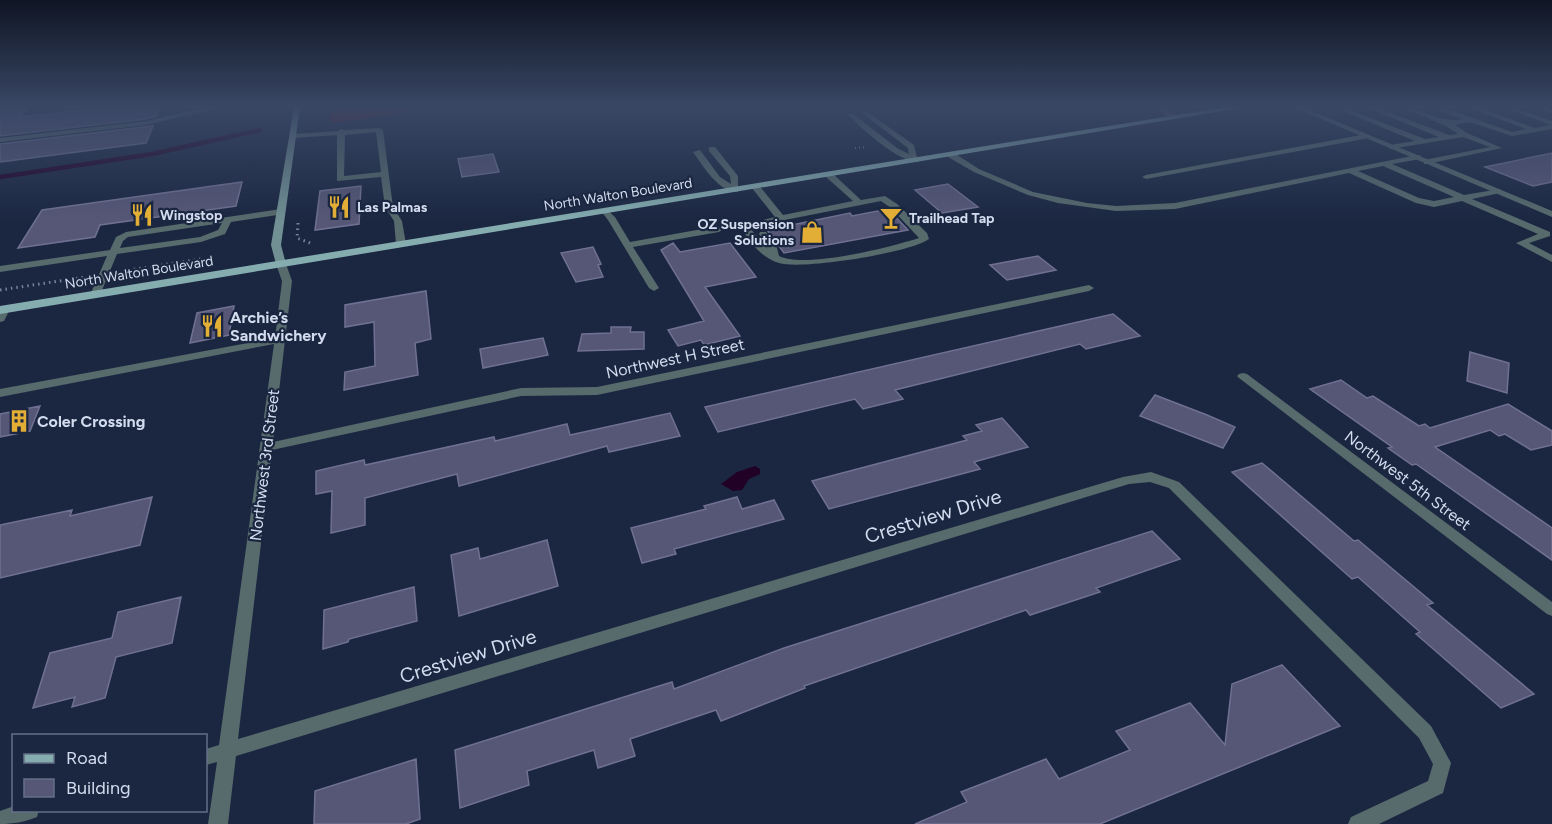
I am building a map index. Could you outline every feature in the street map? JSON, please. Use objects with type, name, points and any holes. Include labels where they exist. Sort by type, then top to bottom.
[{"type":"main road","name":"North Walton Boulevard","points":[[2,313],[95,295],[401,244],[1009,145]]},
{"type":"street","name":"Northwest 3rd Street","points":[[218,824],[287,281],[275,248],[291,145]]},
{"type":"street","points":[[341,145],[340,178],[386,174]]},
{"type":"street","points":[[382,145],[389,207],[398,221],[401,244]]},
{"type":"street","points":[[888,145],[915,160]]},
{"type":"street","points":[[910,145],[915,160]]},
{"type":"street","points":[[1146,177],[1315,145]]},
{"type":"street","points":[[1389,145],[1552,214]]},
{"type":"street","points":[[1393,147],[1403,145]]},
{"type":"street","points":[[1427,162],[1497,148],[1491,145]]},
{"type":"street","points":[[712,149],[734,176],[735,190]]},
{"type":"street","points":[[697,152],[717,179],[735,190]]},
{"type":"street","points":[[951,155],[983,175],[1017,189],[1056,200],[1115,209],[1175,206],[1417,157]]},
{"type":"street","points":[[1384,164],[1549,234]]},
{"type":"street","points":[[1351,171],[1416,200],[1434,204],[1497,191]]},
{"type":"street","points":[[828,174],[859,202]]},
{"type":"street","points":[[755,186],[781,218]]},
{"type":"street","points":[[882,198],[894,206],[924,235],[924,239],[793,264],[760,248],[744,226],[759,229],[781,218],[859,202],[882,198]]},
{"type":"street","points":[[604,211],[612,219],[654,288]]},
{"type":"street","points":[[95,295],[119,239],[126,235],[281,212]]},
{"type":"street","points":[[0,269],[213,236],[222,232],[228,219]]},
{"type":"street","points":[[627,244],[719,229]]},
{"type":"street","points":[[759,229],[772,248],[774,256]]},
{"type":"street","points":[[1549,234],[1521,243],[1552,259]]},
{"type":"street","name":"Northwest H Street","points":[[267,447],[521,392],[597,391],[1089,288]]},
{"type":"street","points":[[0,393],[280,340]]},
{"type":"street","name":"Northwest 5th Street","points":[[1243,376],[1552,610]]},
{"type":"street","name":"Crestview Drive","points":[[227,751],[1116,483],[1151,477],[1174,485],[1425,732],[1442,763],[1436,787],[1358,824]]},
{"type":"street","points":[[207,757],[227,751]]},
{"type":"street","points":[[0,820],[24,812]]},
{"type":"path","points":[[298,220],[297,238],[310,243]]},
{"type":"shaded area","points":[[755,466],[760,469],[760,474],[749,479],[742,490],[733,491],[721,484],[737,472]]},
{"type":"building","points":[[0,145],[127,145],[0,162]]},
{"type":"building","points":[[1552,153],[1552,182],[1533,186],[1485,167]]},
{"type":"building","points":[[493,154],[499,172],[462,177],[458,159]]},
{"type":"building","points":[[242,182],[236,206],[100,225],[95,237],[18,248],[42,210]]},
{"type":"building","points":[[948,184],[978,207],[942,213],[915,190]]},
{"type":"building","name":"Las Palmas","points":[[361,186],[359,224],[315,230],[320,191]]},
{"type":"building","points":[[888,209],[908,230],[784,253],[767,230],[850,213],[852,216]]},
{"type":"building","points":[[673,243],[680,252],[730,243],[756,277],[705,287],[740,336],[704,345],[701,340],[678,346],[668,330],[704,321],[661,250]]},
{"type":"building","points":[[593,247],[601,264],[598,265],[603,277],[576,282],[561,253]]},
{"type":"building","points":[[1038,256],[1056,270],[1007,280],[990,265]]},
{"type":"building","points":[[426,291],[431,339],[415,343],[418,375],[344,390],[345,372],[375,366],[374,322],[345,327],[345,305]]},
{"type":"building","name":"Archie’s Sandwichery","points":[[234,306],[229,335],[190,343],[197,313]]},
{"type":"building","points":[[1113,314],[1140,336],[1086,349],[1080,344],[895,390],[903,399],[863,409],[855,399],[718,432],[705,407]]},
{"type":"building","points":[[611,327],[631,327],[630,332],[644,332],[644,349],[578,351],[582,334],[611,333]]},
{"type":"building","points":[[543,338],[548,355],[483,368],[480,349]]},
{"type":"building","points":[[1470,352],[1509,363],[1507,393],[1467,381]]},
{"type":"building","points":[[1341,380],[1367,398],[1373,396],[1419,426],[1425,424],[1430,428],[1508,404],[1552,431],[1552,445],[1531,450],[1505,434],[1499,436],[1490,430],[1435,447],[1552,528],[1552,560],[1416,464],[1412,465],[1388,448],[1392,447],[1310,389]]},
{"type":"building","points":[[1155,395],[1235,427],[1223,448],[1140,416]]},
{"type":"building","name":"Coler Crossing","points":[[40,406],[30,431],[0,437],[0,414]]},
{"type":"building","points":[[670,413],[680,436],[609,452],[607,446],[459,486],[457,474],[365,498],[365,525],[331,533],[332,491],[316,494],[316,471],[364,460],[365,465],[494,437],[495,441],[567,424],[570,435]]},
{"type":"building","points":[[1002,418],[1028,447],[974,462],[980,469],[829,509],[812,481],[967,440],[963,436],[982,431],[976,425]]},
{"type":"building","points":[[1262,463],[1354,541],[1358,540],[1433,603],[1427,605],[1534,694],[1501,708],[1416,634],[1420,632],[1358,577],[1352,579],[1232,472]]},
{"type":"building","points":[[152,497],[140,545],[0,578],[0,525],[72,510],[70,516]]},
{"type":"building","points":[[737,497],[742,509],[774,500],[784,519],[674,549],[676,554],[642,563],[631,528],[706,509],[704,506]]},
{"type":"building","points":[[1152,531],[1180,559],[1096,588],[1100,592],[1030,615],[1026,610],[804,686],[805,688],[721,721],[716,710],[630,739],[635,756],[598,768],[594,750],[527,771],[529,785],[460,808],[455,750],[672,682],[674,689],[784,648]]},
{"type":"building","points":[[547,540],[558,586],[459,616],[451,555],[478,548],[480,559]]},
{"type":"building","points":[[414,587],[417,621],[349,639],[348,642],[323,649],[324,610]]},
{"type":"building","points":[[181,597],[172,643],[116,657],[105,698],[72,707],[75,697],[33,708],[50,653],[112,638],[118,612]]},
{"type":"building","points":[[1282,665],[1340,726],[1100,824],[915,824],[967,802],[961,792],[1046,759],[1059,779],[1130,750],[1116,731],[1190,703],[1225,745],[1232,684]]},
{"type":"building","points":[[416,759],[420,819],[406,824],[314,824],[315,791]]},
{"type":"waterway","points":[[0,177],[152,154],[190,145]]},
{"type":"place","name":"Las Palmas","points":[[339,207]]},
{"type":"place","name":"Wingstop","points":[[142,215]]},
{"type":"place","name":"Trailhead Tap","points":[[891,218]]},
{"type":"place","name":"OZ Suspension Solutions","points":[[812,232]]},
{"type":"place","name":"Archie’s Sandwichery","points":[[212,326]]},
{"type":"place","name":"Coler Crossing","points":[[19,421]]}]
